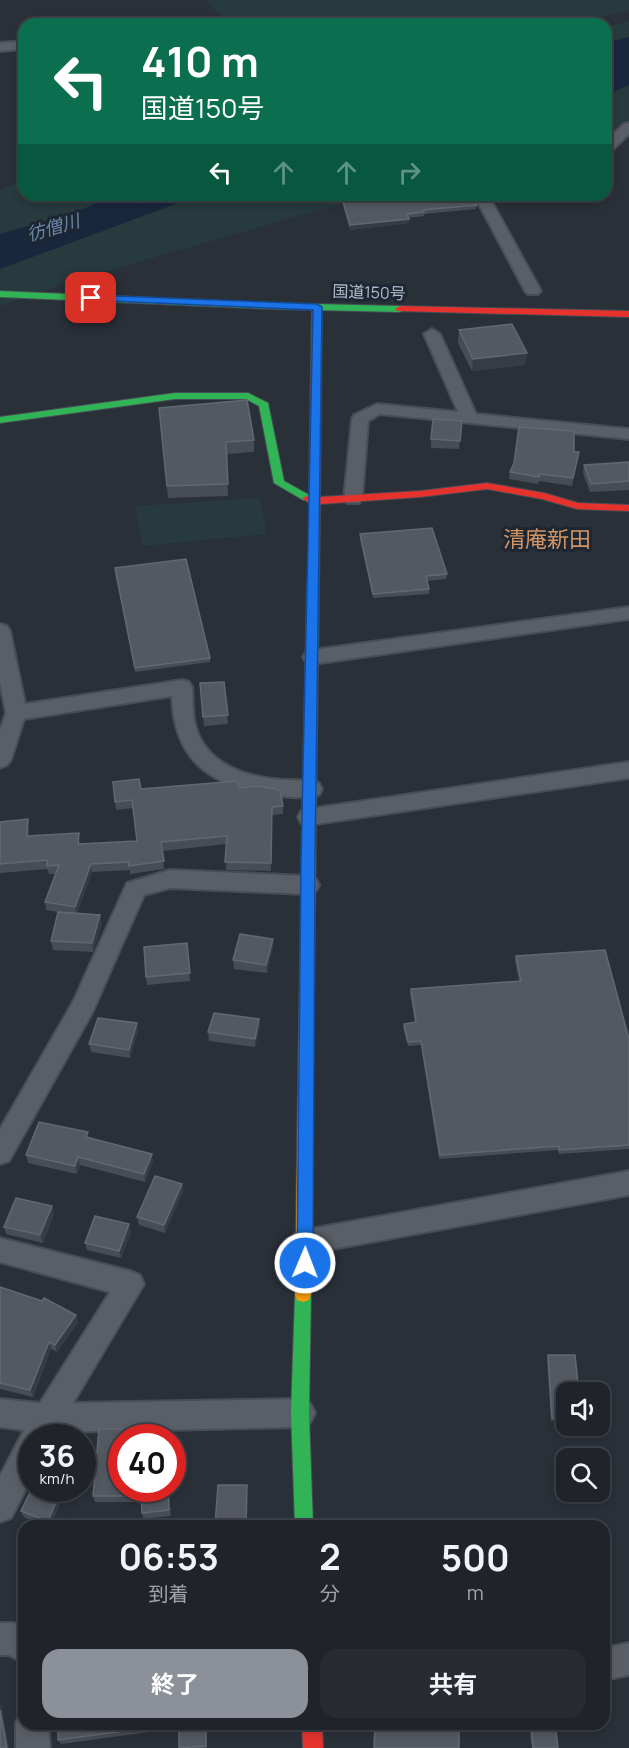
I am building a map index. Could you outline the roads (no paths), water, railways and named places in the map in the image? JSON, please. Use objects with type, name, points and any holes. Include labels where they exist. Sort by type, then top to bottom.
[{"type":"main road","name":"国道150号","points":[[0,294],[317,307],[629,314]]},
{"type":"main road","points":[[304,1520],[300,1413],[305,1242],[317,307]]},
{"type":"main road","points":[[0,420],[175,396],[248,396],[264,405],[279,483],[313,501],[487,486],[544,495],[577,506],[629,508]]},
{"type":"main road","points":[[312,1730],[313,1748]]},
{"type":"street","points":[[0,47],[18,46]]},
{"type":"street","points":[[612,143],[629,127]]},
{"type":"street","points":[[484,201],[533,291]]},
{"type":"street","points":[[432,334],[470,417]]},
{"type":"street","points":[[353,499],[360,419],[377,410],[470,417],[629,434]]},
{"type":"street","points":[[313,657],[629,613]]},
{"type":"street","points":[[0,631],[16,713],[0,760]]},
{"type":"street","points":[[16,713],[182,687],[186,729],[196,751],[211,768],[237,780],[287,789],[311,789]]},
{"type":"street","points":[[309,816],[629,770]]},
{"type":"street","points":[[0,1153],[83,1006],[135,889],[170,879],[308,885]]},
{"type":"street","points":[[305,1242],[629,1183]]},
{"type":"street","points":[[0,1250],[130,1284],[43,1424]]},
{"type":"street","points":[[0,1413],[32,1424]]},
{"type":"street","points":[[96,1424],[300,1413]]},
{"type":"street","points":[[0,1508],[18,1473]]},
{"type":"street","points":[[0,1639],[14,1639],[18,1642]]},
{"type":"street","points":[[610,1663],[629,1659]]},
{"type":"street","points":[[32,1730],[33,1748]]},
{"type":"water","points":[[629,37],[629,85],[612,92],[612,41]]},
{"type":"water","points":[[132,201],[184,201],[0,269],[0,243],[84,219]]},
{"type":"waterway","name":"彷僧川","points":[[0,243],[84,219],[124,201]]},
{"type":"district","name":"清庵新田","points":[[547,539]]}]
